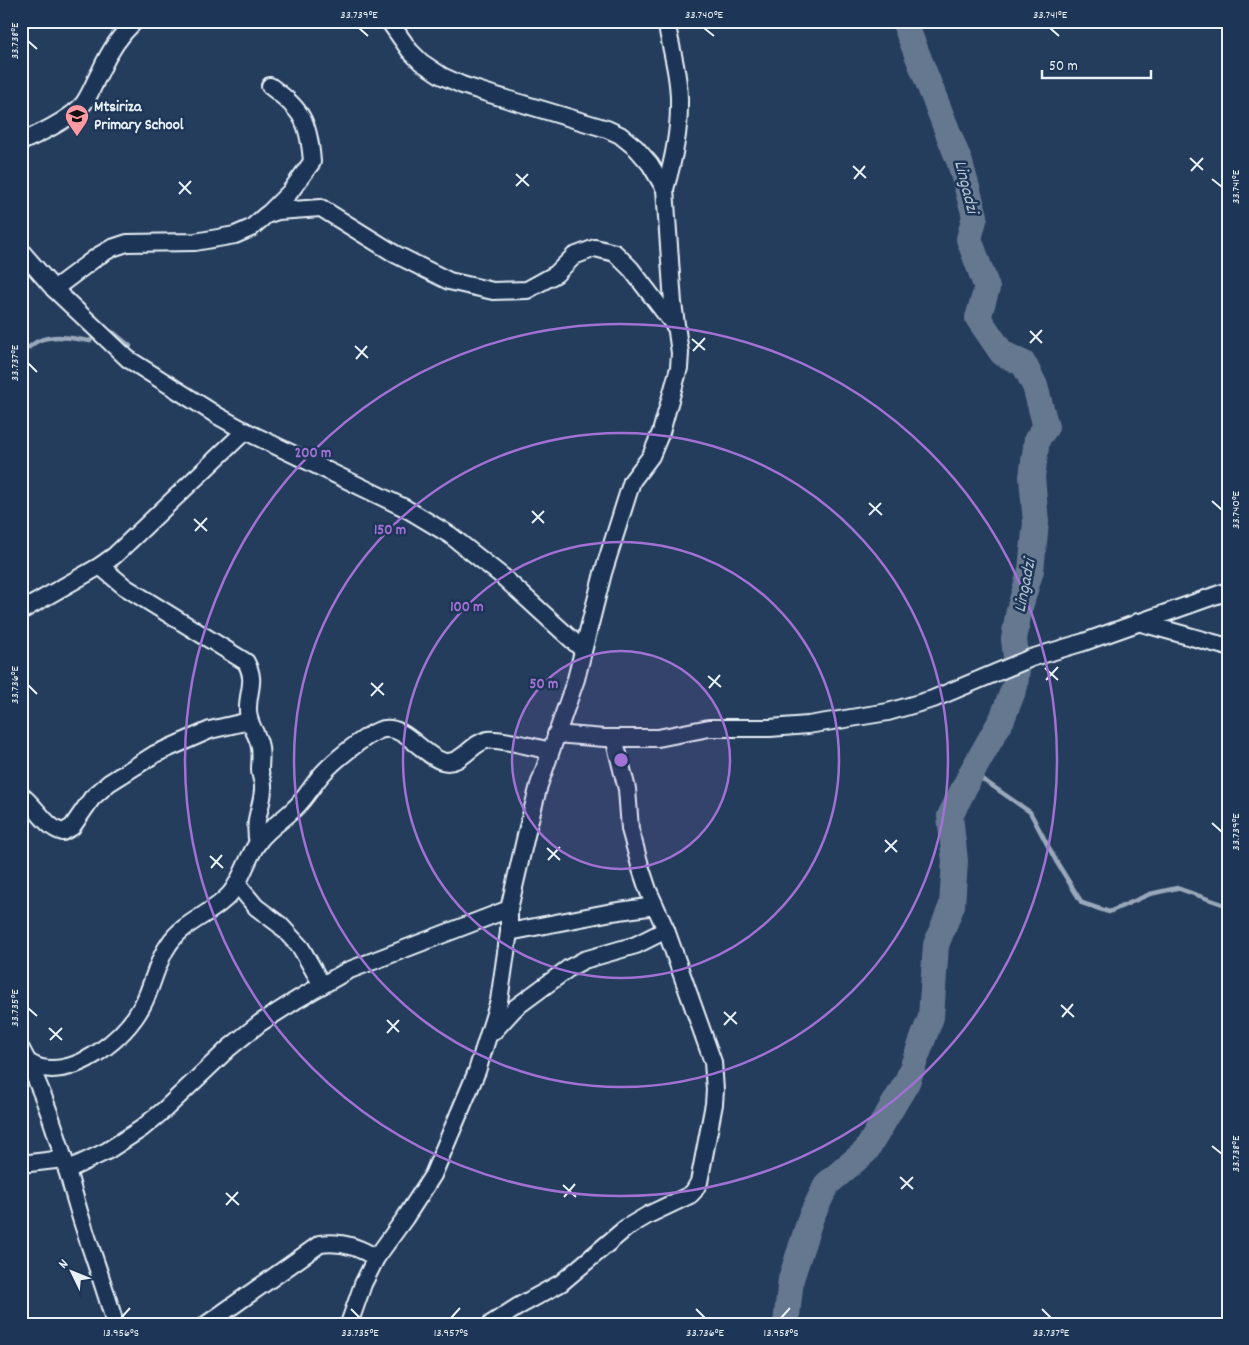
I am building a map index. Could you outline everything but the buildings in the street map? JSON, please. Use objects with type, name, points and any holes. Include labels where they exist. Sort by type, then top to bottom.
[{"type":"street","points":[[21,142],[44,131],[82,105],[92,92],[106,59],[135,21]]},
{"type":"street","points":[[389,21],[410,51],[421,62],[442,76],[462,85],[608,129],[620,135],[636,148],[650,164],[665,190]]},
{"type":"street","points":[[349,1324],[363,1284],[376,1258],[405,1218],[432,1175],[466,1098],[489,1036],[499,1001],[509,932],[509,908],[527,831],[550,750],[576,679],[604,573],[632,481],[652,456],[661,432],[679,368],[680,353],[673,303],[665,190],[673,160],[680,105],[666,21]]},
{"type":"street","points":[[54,289],[98,256],[112,248],[127,243],[195,242],[235,235],[251,228],[266,215],[290,192],[312,162],[311,144],[307,127],[301,114],[290,102],[270,86]]},
{"type":"street","points":[[266,215],[278,211],[321,208],[395,254],[449,281],[493,291],[527,290],[556,274],[574,256],[595,248],[615,253],[631,269],[677,329]]},
{"type":"street","points":[[21,251],[54,289],[128,359],[245,431],[405,508],[434,524],[475,553],[583,650]]},
{"type":"street","points":[[21,611],[114,556],[245,431]]},
{"type":"street","points":[[100,566],[125,587],[246,662],[251,671],[252,681],[247,709],[249,721],[260,747],[260,773],[263,784],[256,825],[258,843]]},
{"type":"street","points":[[556,734],[614,738],[658,738],[709,728],[770,728],[888,712],[933,699],[1031,658],[1084,642],[1228,591]]},
{"type":"street","points":[[1138,622],[1228,647]]},
{"type":"street","points":[[21,795],[28,800],[55,830],[63,832],[72,827],[92,798],[109,784],[155,754],[210,730],[249,721]]},
{"type":"street","points":[[25,1055],[40,1068],[54,1069],[72,1066],[88,1059],[123,1032],[142,1007],[169,944],[181,930],[218,905],[229,895],[237,884],[258,843],[270,829],[301,802],[324,771],[378,731],[386,728],[400,732],[433,758],[443,762],[453,762],[464,756],[481,742],[490,739],[550,750]]},
{"type":"street","points":[[491,1324],[561,1283],[626,1228],[648,1215],[684,1199],[694,1192],[697,1187],[712,1118],[715,1090],[713,1062],[666,930],[641,869],[630,829],[627,789],[614,738]]},
{"type":"street","points":[[237,884],[256,907],[280,925],[301,948],[322,985]]},
{"type":"street","points":[[509,932],[576,918],[655,906]]},
{"type":"street","points":[[21,1164],[66,1164],[106,1151],[141,1129],[164,1110],[212,1063],[260,1023],[322,985],[347,971],[509,908]]},
{"type":"street","points":[[489,1036],[514,1008],[569,968],[584,960],[636,945],[666,930]]},
{"type":"street","points":[[25,1055],[59,1138],[80,1216],[115,1324]]},
{"type":"street","points":[[207,1324],[320,1244],[331,1243],[360,1248],[376,1258]]},
{"type":"waterway","name":"Lingadzi","points":[[904,21],[960,163],[975,216],[969,239],[987,288],[978,318],[1002,353],[1024,364],[1035,386],[1046,427],[1037,439],[1032,477],[1036,523],[1031,570],[1019,610],[1014,639],[1016,657]]},
{"type":"waterway","points":[[106,330],[114,333],[130,346]]},
{"type":"waterway","points":[[21,352],[44,339],[64,337],[90,341],[96,335]]},
{"type":"waterway","points":[[786,1324],[791,1279],[811,1217],[827,1184],[866,1151],[907,1082],[931,1017],[936,945],[952,905],[955,861],[950,816],[1002,719],[1015,686],[1017,669]]},
{"type":"waterway","points":[[972,772],[1030,812],[1056,861],[1082,903],[1109,912],[1150,894],[1177,888],[1228,906]]},
{"type":"place","name":"Mtsiriza Primary School","points":[[77,137]]}]
